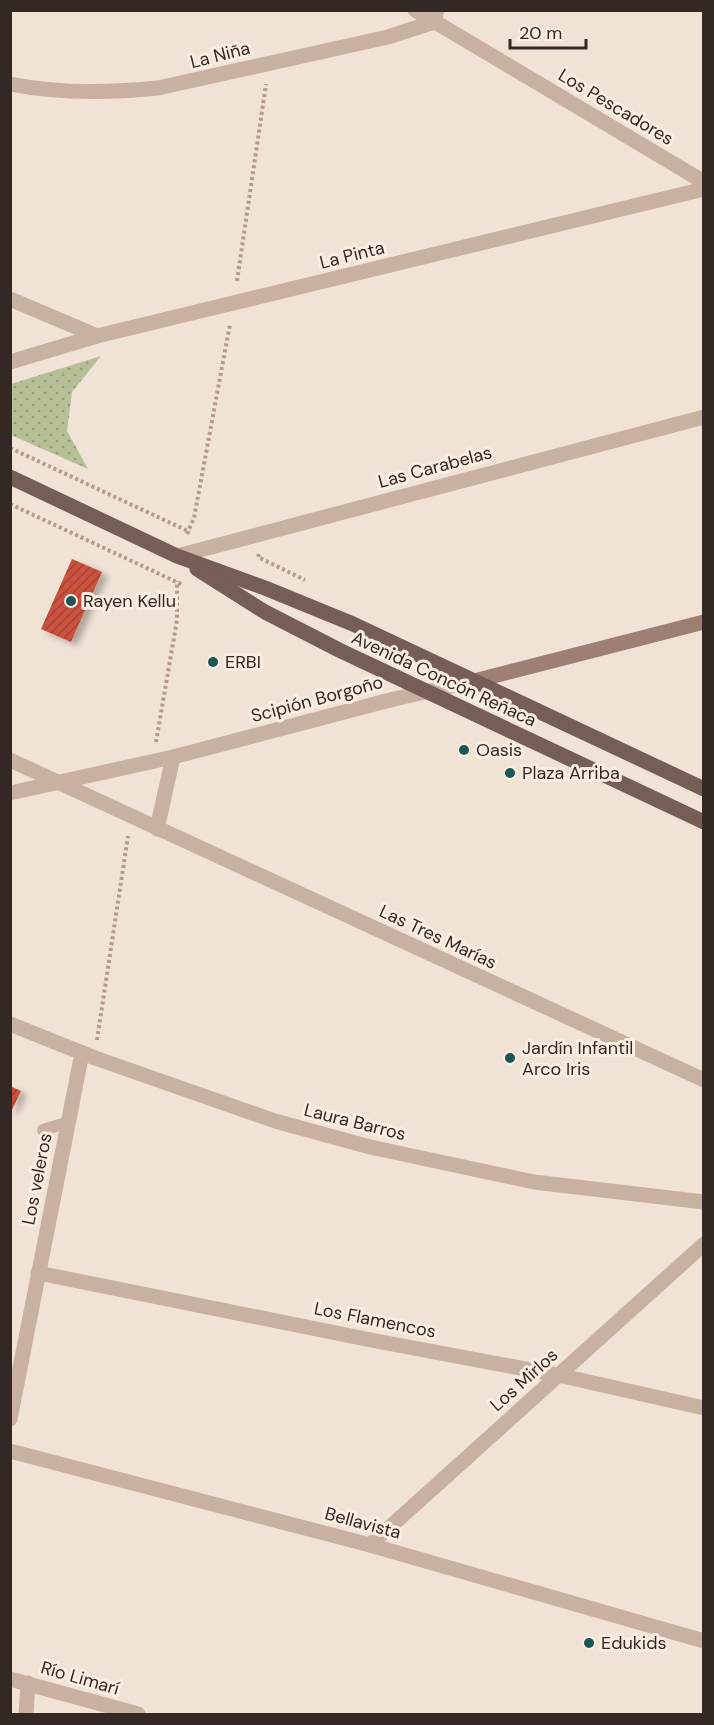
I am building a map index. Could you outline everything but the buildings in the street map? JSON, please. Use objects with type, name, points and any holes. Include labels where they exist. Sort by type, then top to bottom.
[{"type":"main road","name":"Avenida Concón Reñaca","points":[[10,477],[177,556],[265,588],[353,624],[704,789]]},
{"type":"main road","name":"Avenida Concón Reñaca","points":[[177,556],[265,612],[341,651],[704,822]]},
{"type":"street","name":"Los Pescadores","points":[[415,10],[436,16],[704,182]]},
{"type":"street","name":"La Niña","points":[[10,84],[48,90],[120,92],[158,88],[388,37],[436,16]]},
{"type":"street","name":"La Pinta","points":[[10,362],[97,336],[704,189]]},
{"type":"street","points":[[10,299],[97,336]]},
{"type":"street","name":"Las Carabelas","points":[[177,556],[704,417]]},
{"type":"street","name":"Scipión Borgoño","points":[[10,793],[173,757],[704,622]]},
{"type":"street","points":[[157,829],[173,757]]},
{"type":"street","name":"Las Tres Marías","points":[[10,760],[704,1080]]},
{"type":"street","name":"Laura Barros","points":[[10,1024],[88,1056],[275,1121],[370,1147],[534,1182],[704,1202]]},
{"type":"street","name":"Los veleros","points":[[10,1419],[69,1122],[88,1056]]},
{"type":"street","name":"Los Mirlos","points":[[370,1545],[704,1244]]},
{"type":"street","name":"Los Flamencos","points":[[38,1273],[558,1375],[704,1408]]},
{"type":"street","name":"Bellavista","points":[[10,1451],[370,1545],[704,1641]]},
{"type":"street","name":"Río Limarí","points":[[10,1679],[138,1714]]},
{"type":"street","points":[[26,1714],[28,1683]]},
{"type":"lane","points":[[43,1130],[69,1122]]},
{"type":"path","points":[[152,761],[177,620],[177,556],[194,518],[234,304],[269,62]]},
{"type":"path","points":[[88,1056],[131,816]]},
{"type":"green space","points":[[101,356],[72,392],[67,431],[88,469],[11,435],[11,384]]},
{"type":"place","name":"Rayen Kellu","points":[[71,601]]},
{"type":"place","name":"ERBI","points":[[213,662]]},
{"type":"place","name":"Oasis","points":[[464,750]]},
{"type":"place","name":"Plaza Arriba","points":[[510,773]]},
{"type":"place","name":"Jardín Infantil Arco Iris","points":[[510,1058]]},
{"type":"place","name":"Edukids","points":[[589,1643]]}]
